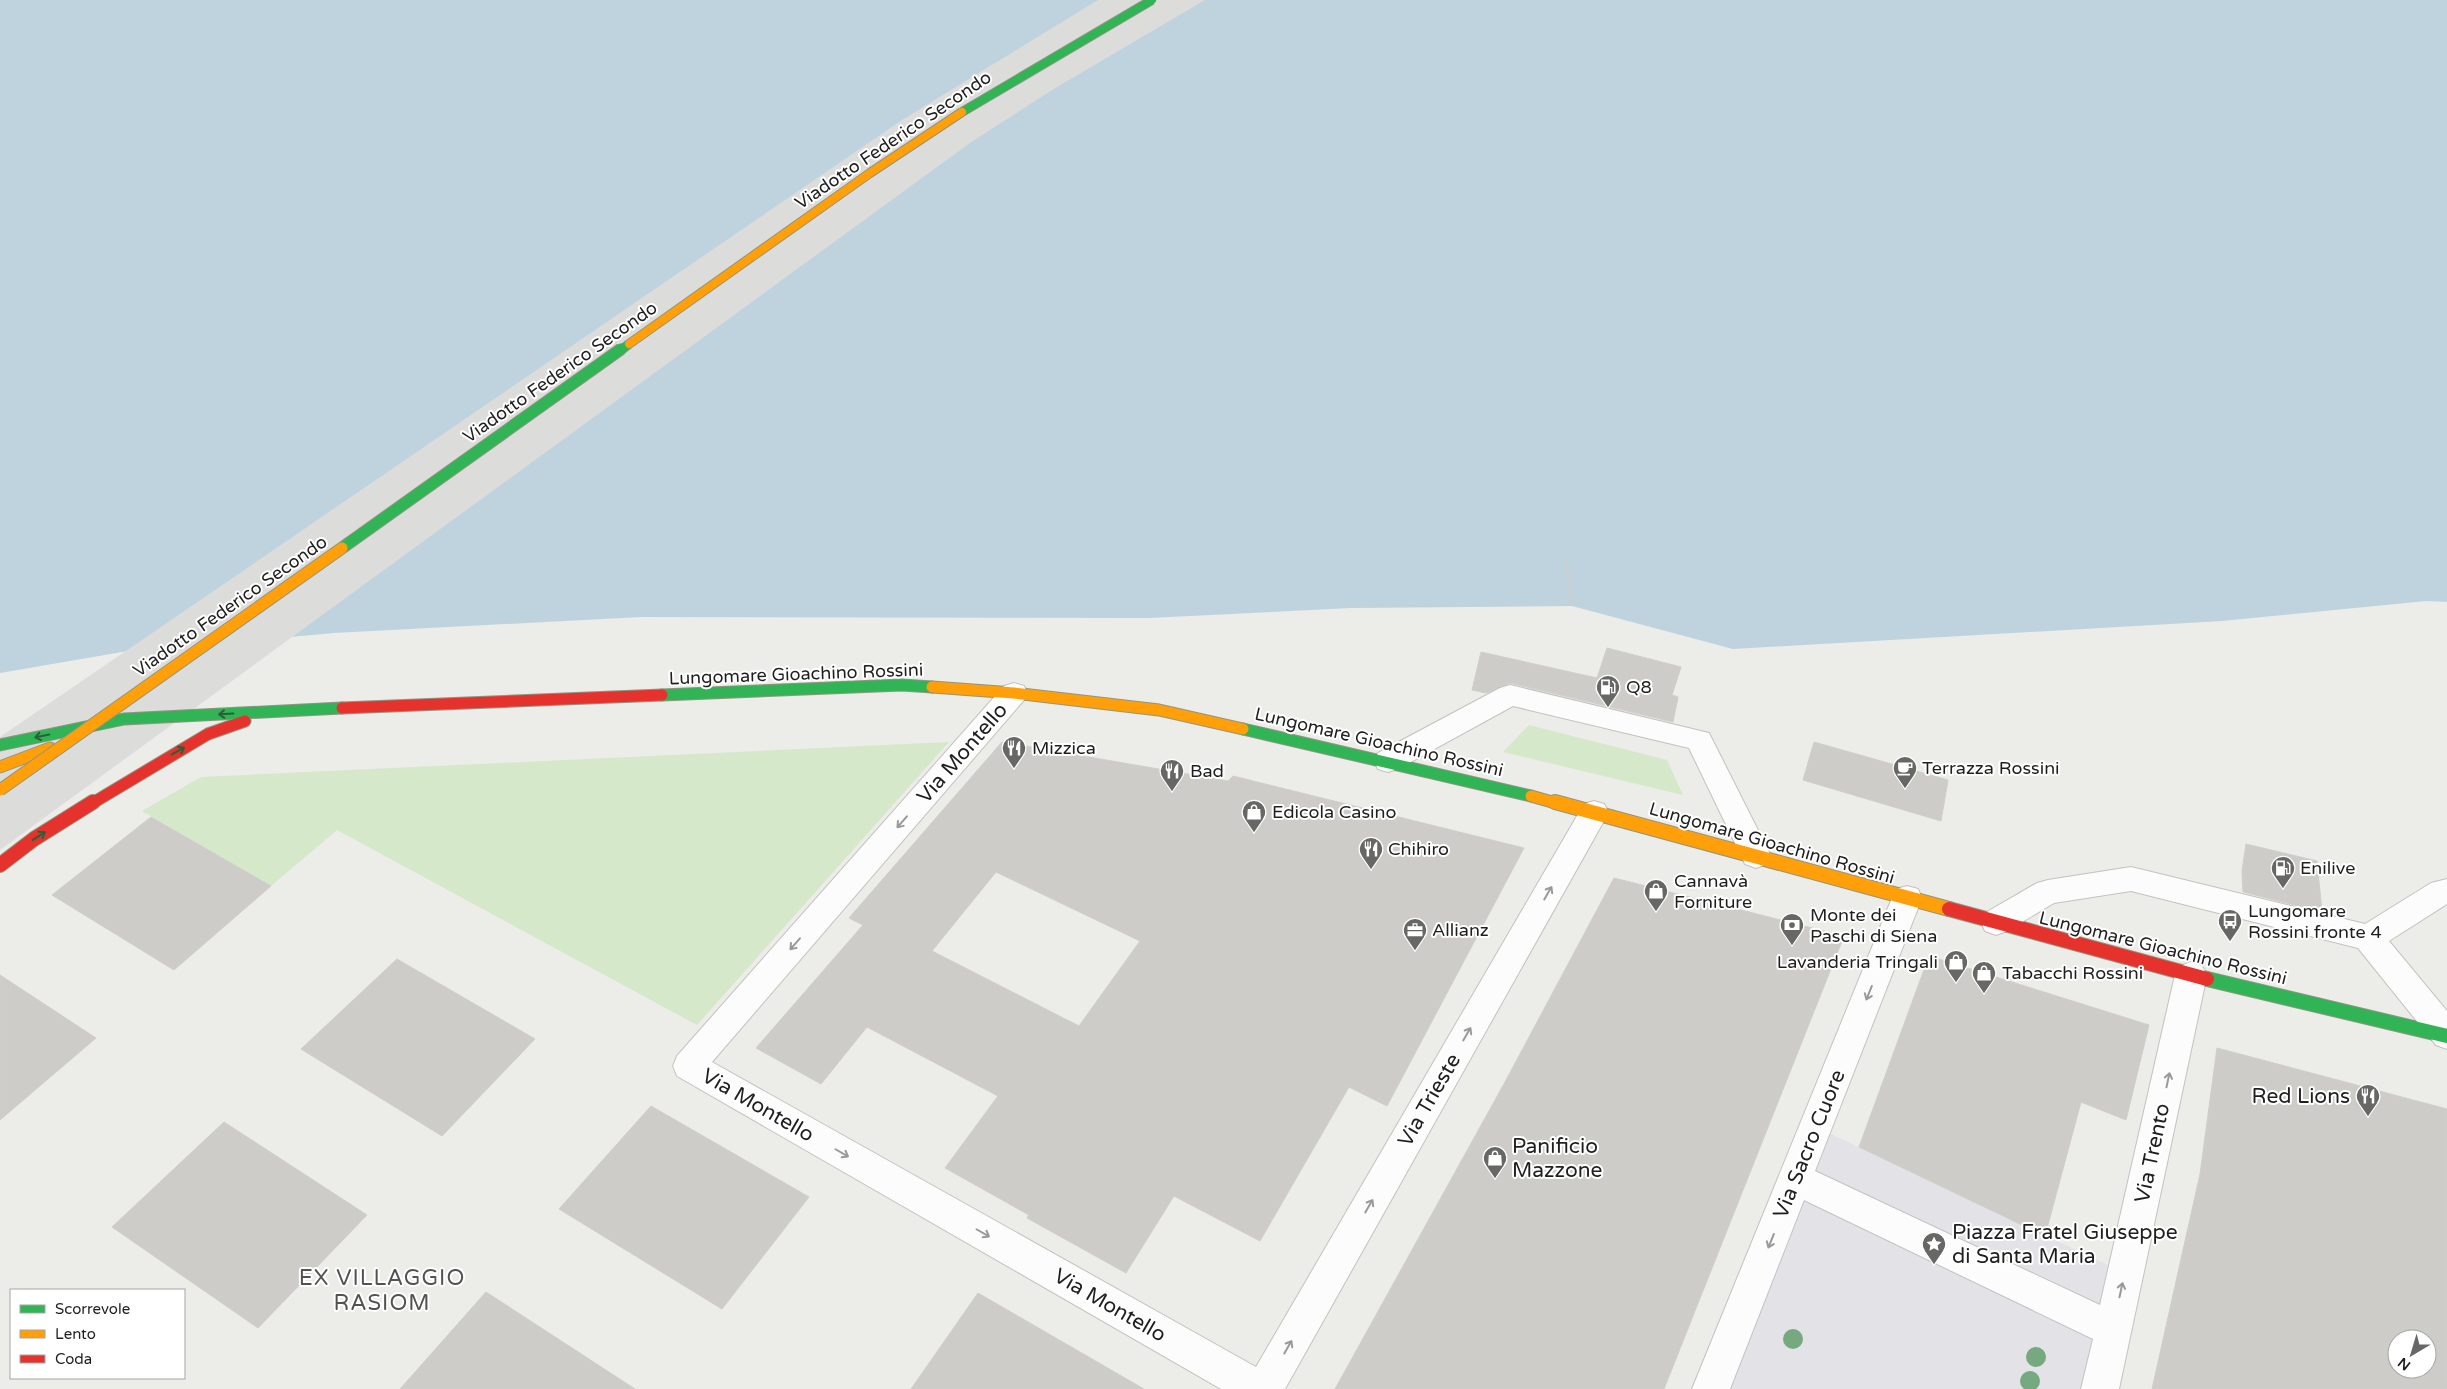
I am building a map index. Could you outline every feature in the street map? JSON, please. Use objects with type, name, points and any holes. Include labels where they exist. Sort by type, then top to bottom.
[{"type":"street","name":"Viadotto Federico Secondo","points":[[0,790],[926,135],[1076,42],[1152,0]]},
{"type":"street","name":"Lungomare Gioachino Rossini","points":[[124,719],[902,685],[1014,693],[1159,710],[1388,761],[1594,812],[2190,975],[2447,1035]]},
{"type":"street","name":"Via Montello","points":[[1014,693],[689,1066],[1257,1389]]},
{"type":"street","points":[[1388,761],[1510,695],[1699,740],[1756,856]]},
{"type":"street","points":[[0,865],[34,839],[208,734],[275,711]]},
{"type":"street","points":[[0,745],[124,719]]},
{"type":"street","points":[[0,767],[124,719]]},
{"type":"street","name":"Via Trieste","points":[[1264,1389],[1594,812]]},
{"type":"street","points":[[1996,922],[2048,892],[2131,878],[2368,938],[2447,1035]]},
{"type":"street","points":[[2368,938],[2442,892],[2447,892]]},
{"type":"street","name":"Via Sacro Cuore","points":[[1711,1389],[1907,898]]},
{"type":"street","name":"Via Trento","points":[[2100,1389],[2190,975]]},
{"type":"street","points":[[1796,1179],[2113,1330]]},
{"type":"path","points":[[1566,562],[1572,606]]},
{"type":"green space","points":[[1529,725],[1667,760],[1683,795],[1503,752]]},
{"type":"green space","points":[[949,742],[697,1025],[337,830],[271,886],[142,811],[201,777]]},
{"type":"shaded area","name":"Piazza Fratel Giuseppe di Santa Maria","points":[[1816,1127],[2125,1273],[2100,1389],[1711,1389]]},
{"type":"water","points":[[0,0],[2447,0],[2447,602],[2426,601],[2222,621],[1733,649],[1572,606],[1351,608],[1149,618],[641,617],[334,633],[122,652],[0,673]]},
{"type":"pier","points":[[1098,0],[1205,0],[1052,90],[970,143],[0,850],[0,737],[902,120]]},
{"type":"building","points":[[1607,648],[1681,667],[1672,695],[1678,697],[1673,722],[1510,683],[1486,693],[1472,690],[1481,652],[1597,678]]},
{"type":"building","points":[[1002,742],[1228,781],[1233,776],[1524,848],[1387,1106],[1349,1087],[1260,1241],[1174,1196],[1126,1273],[1027,1218],[1029,1215],[945,1168],[998,1096],[867,1027],[821,1084],[756,1048],[863,925],[849,918]],"holes":[[[996,872],[1140,941],[1079,1026],[932,951]]]},
{"type":"building","points":[[1814,742],[1948,780],[1941,821],[1803,780]]},
{"type":"building","points":[[151,817],[271,886],[174,970],[52,895]]},
{"type":"building","points":[[2246,844],[2317,861],[2322,912],[2243,892],[2242,871]]},
{"type":"building","points":[[1614,878],[1844,936],[1664,1389],[1335,1389],[1505,1082]]},
{"type":"building","points":[[1929,956],[2149,1025],[2126,1120],[2081,1102],[2045,1236],[1859,1147]]},
{"type":"building","points":[[397,959],[535,1039],[442,1136],[301,1049]]},
{"type":"building","points":[[0,975],[96,1038],[0,1120]]},
{"type":"building","points":[[2217,1048],[2447,1109],[2447,1389],[2152,1389],[2200,1174]]},
{"type":"building","points":[[651,1106],[809,1197],[722,1309],[559,1209]]},
{"type":"building","points":[[224,1122],[367,1215],[258,1328],[112,1227]]},
{"type":"building","points":[[486,1292],[635,1389],[400,1389]]},
{"type":"building","points":[[978,1293],[1144,1389],[911,1389]]},
{"type":"traffic: fast","points":[[962,112],[1152,0]]},
{"type":"traffic: fast","points":[[342,548],[629,344]]},
{"type":"traffic: fast","points":[[662,695],[902,685],[932,687]]},
{"type":"traffic: fast","points":[[0,745],[124,719],[342,708]]},
{"type":"traffic: fast","points":[[1243,729],[1388,761],[1531,796]]},
{"type":"traffic: fast","points":[[2207,979],[2447,1036]]},
{"type":"traffic: slow","points":[[629,344],[870,173],[962,112]]},
{"type":"traffic: slow","points":[[0,790],[342,548]]},
{"type":"traffic: slow","points":[[932,687],[1014,693],[1159,710],[1243,729]]},
{"type":"traffic: slow","points":[[0,767],[50,748]]},
{"type":"traffic: slow","points":[[1531,796],[1949,909]]},
{"type":"traffic: jam","points":[[342,708],[662,695]]},
{"type":"traffic: jam","points":[[0,865],[34,839],[159,762],[208,734],[245,721]]},
{"type":"traffic: jam","points":[[1949,909],[2207,979]]},
{"type":"place","name":"Q8","points":[[1608,708]]},
{"type":"place","name":"Mizzica","points":[[1014,769]]},
{"type":"place","name":"Terrazza Rossini","points":[[1905,789]]},
{"type":"place","name":"Bad","points":[[1172,792]]},
{"type":"place","name":"Edicola Casino","points":[[1254,833]]},
{"type":"place","name":"Chihiro","points":[[1371,870]]},
{"type":"place","name":"Enilive","points":[[2283,889]]},
{"type":"place","name":"Cannavà Forniture","points":[[1656,912]]},
{"type":"place","name":"Lungomare Rossini fronte 4","points":[[2230,942]]},
{"type":"place","name":"Monte dei Paschi di Siena","points":[[1792,946]]},
{"type":"place","name":"Allianz","points":[[1415,951]]},
{"type":"place","name":"Lavanderia Tringali","points":[[1956,983]]},
{"type":"place","name":"Tabacchi Rossini","points":[[1984,994]]},
{"type":"place","name":"Red Lions","points":[[2368,1117]]},
{"type":"place","name":"Panificio Mazzone","points":[[1495,1179]]},
{"type":"place","name":"Piazza Fratel Giuseppe di Santa Maria","points":[[1934,1265]]},
{"type":"district","name":"EX VILLAGGIO RASIOM","points":[[382,1290]]}]
